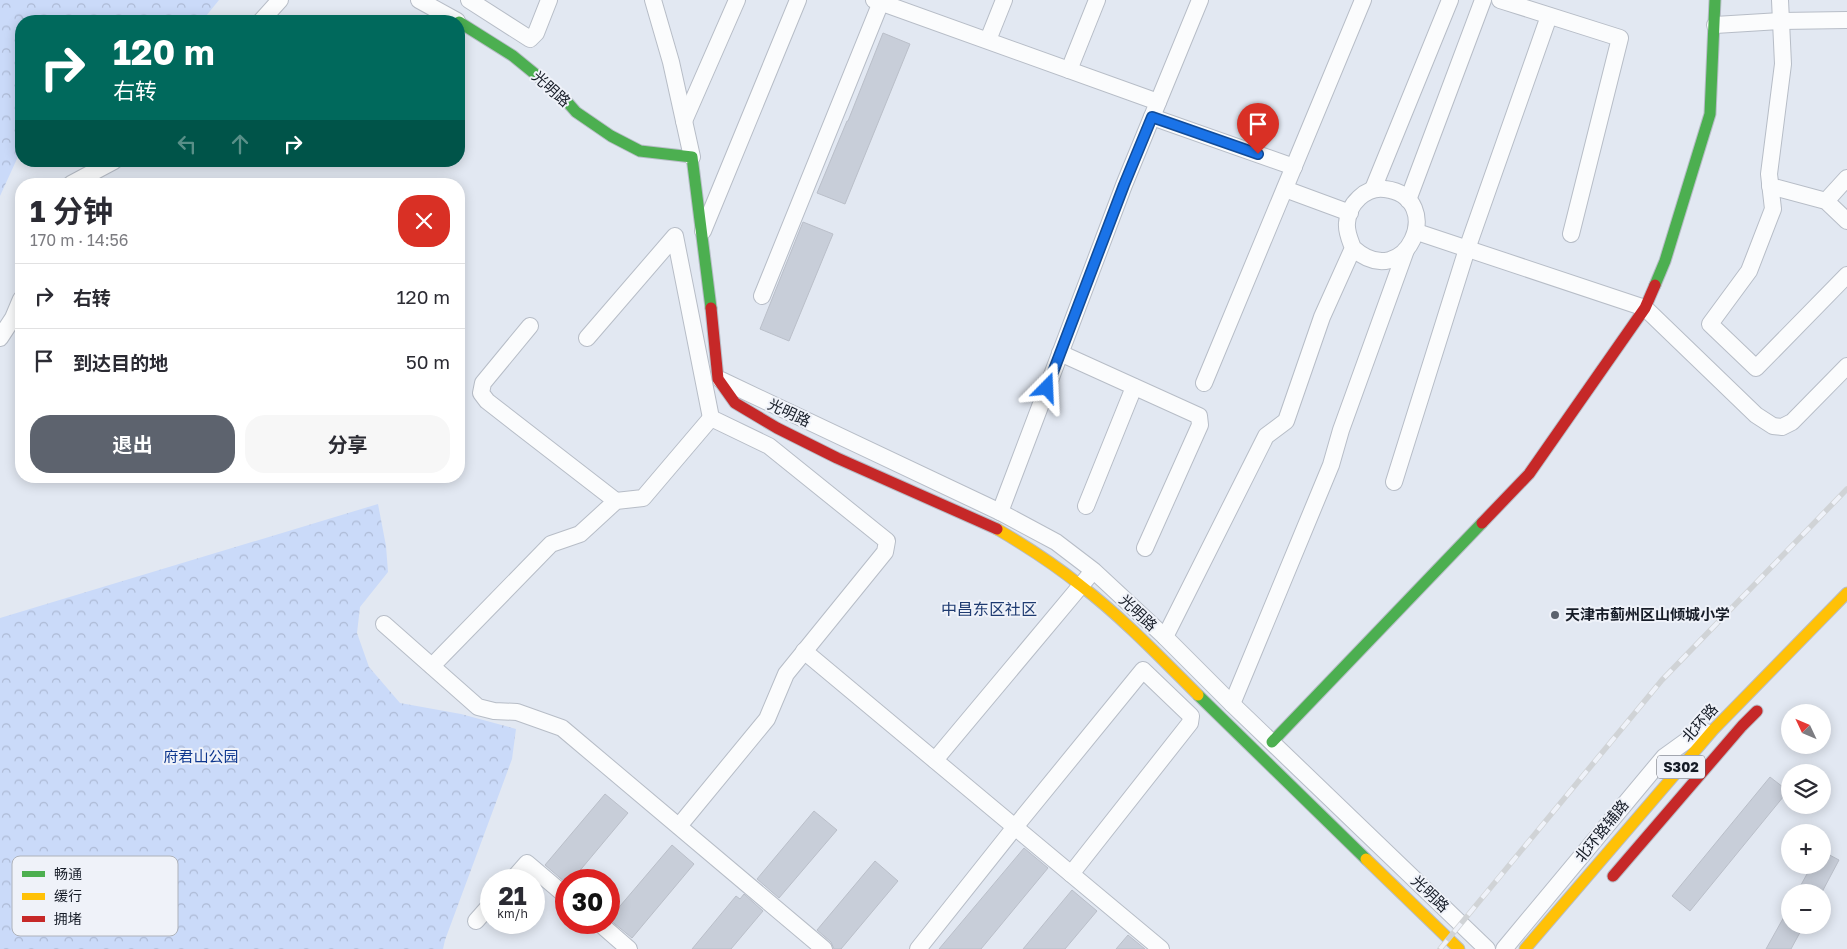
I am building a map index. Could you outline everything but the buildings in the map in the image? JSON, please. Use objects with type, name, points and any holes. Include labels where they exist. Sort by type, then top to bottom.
[{"type":"main road","points":[[1272,742],[1529,474],[1644,308],[1665,261],[1710,114],[1715,0]]},
{"type":"main road","name":"光明路","points":[[465,26],[520,61],[551,86],[576,112],[611,136],[640,151],[692,157]]},
{"type":"main road","points":[[692,157],[716,348],[718,379]]},
{"type":"main road","name":"光明路","points":[[718,379],[736,403],[777,428],[837,458],[994,527],[1049,561],[1081,585],[1130,628],[1459,949]]},
{"type":"main road","name":"北环路","points":[[1525,949],[1713,730],[1847,593]]},
{"type":"main road","name":"S302","points":[[1608,882],[1742,726],[1763,705]]},
{"type":"street","points":[[266,15],[280,0]]},
{"type":"street","name":"光明路","points":[[419,0],[446,15]]},
{"type":"street","points":[[479,3],[530,39],[536,33],[549,0]]},
{"type":"street","points":[[653,0],[671,62],[692,157]]},
{"type":"street","points":[[684,121],[737,0]]},
{"type":"street","points":[[702,233],[798,0]]},
{"type":"street","points":[[988,40],[1004,0]]},
{"type":"street","points":[[1069,70],[1097,0]]},
{"type":"street","points":[[1000,512],[1124,185],[1200,0]]},
{"type":"street","points":[[1204,383],[1363,0]]},
{"type":"street","points":[[1373,190],[1450,0]]},
{"type":"street","points":[[1408,200],[1483,0]]},
{"type":"street","points":[[1500,0],[1620,38],[1571,234]]},
{"type":"street","points":[[1780,0],[1784,64],[1768,174],[1773,209],[1749,271],[1710,324],[1756,368],[1847,275]]},
{"type":"street","points":[[762,296],[878,1],[902,4],[988,40],[1069,70],[1155,110],[1294,167]]},
{"type":"street","points":[[1394,482],[1467,249],[1549,16]]},
{"type":"street","points":[[1715,25],[1847,20]]},
{"type":"street","points":[[83,178],[103,167]]},
{"type":"street","points":[[1826,200],[1847,178]]},
{"type":"street","points":[[1770,186],[1826,200],[1847,221]]},
{"type":"street","points":[[1285,189],[1350,213]]},
{"type":"street","points":[[1385,189],[1399,193],[1411,203],[1417,216],[1417,232],[1410,246],[1399,256],[1385,262],[1372,261],[1362,257],[1353,248],[1348,236],[1347,222],[1350,213],[1360,196],[1373,190],[1385,189]]},
{"type":"street","points":[[1417,232],[1644,308],[1747,407],[1773,426],[1782,427],[1792,422],[1847,366]]},
{"type":"street","points":[[587,338],[676,236],[711,418]]},
{"type":"street","points":[[1165,637],[1266,436],[1286,421],[1322,317],[1353,248]]},
{"type":"street","points":[[1232,704],[1331,465],[1341,430],[1406,250]]},
{"type":"street","points":[[0,338],[15,312]]},
{"type":"street","points":[[530,326],[482,383],[482,393],[487,401],[616,502]]},
{"type":"street","points":[[1060,353],[1198,416],[1200,425],[1145,548]]},
{"type":"street","name":"光明路","points":[[718,379],[1000,512],[1056,542],[1094,571],[1165,637],[1487,949]]},
{"type":"street","points":[[1086,506],[1134,387]]},
{"type":"street","points":[[432,666],[552,544],[580,534],[616,502],[643,498],[711,418]]},
{"type":"street","points":[[679,826],[766,719],[786,674],[885,552],[887,541],[769,446],[711,418]]},
{"type":"street","points":[[935,760],[1094,571]]},
{"type":"street","points":[[384,624],[478,707],[494,711],[517,712],[562,728],[824,949]]},
{"type":"street","points":[[804,651],[1161,949]]},
{"type":"street","points":[[918,949],[1143,670],[1191,716],[1190,723],[1071,874]]},
{"type":"street","name":"北环路辅路","points":[[1504,949],[1664,757],[1689,739],[1713,730]]},
{"type":"street","points":[[522,869],[527,863],[534,869]]},
{"type":"street","points":[[545,878],[555,887]]},
{"type":"street","points":[[476,921],[480,916]]},
{"type":"street","points":[[612,934],[629,949]]},
{"type":"green space","points":[[0,0],[219,0],[207,15],[15,15],[15,163],[0,196]]},
{"type":"green space","name":"府君山公园","points":[[378,504],[386,546],[388,572],[360,607],[357,633],[369,667],[400,703],[461,714],[516,729],[512,759],[443,949],[0,949],[0,618]]},
{"type":"railway","points":[[1440,949],[1662,680],[1847,489]]},
{"type":"traffic: fast","points":[[1655,285],[1665,261],[1710,114],[1715,0]]},
{"type":"traffic: fast","points":[[465,26],[513,56],[562,96],[576,112],[611,136],[640,151],[692,157],[711,308]]},
{"type":"traffic: fast","points":[[1272,742],[1482,523]]},
{"type":"traffic: fast","points":[[1198,695],[1366,859]]},
{"type":"traffic: slow","points":[[997,529],[1050,563],[1096,598],[1141,638],[1198,695]]},
{"type":"traffic: slow","points":[[1525,949],[1713,730],[1847,593]]},
{"type":"traffic: slow","points":[[1366,859],[1459,949]]},
{"type":"traffic: jam","points":[[1482,523],[1529,474],[1645,308],[1655,285]]},
{"type":"traffic: jam","points":[[711,308],[718,379],[735,403],[777,428],[837,458],[997,529]]},
{"type":"traffic: jam","points":[[1613,876],[1757,711]]},
{"type":"place","name":"天津市蓟州区山倾城小学","points":[[1555,615]]},
{"type":"district","name":"中昌东区社区","points":[[989,609]]},
{"type":"route","points":[[1047,388],[1124,185],[1152,117],[1258,154]]}]
